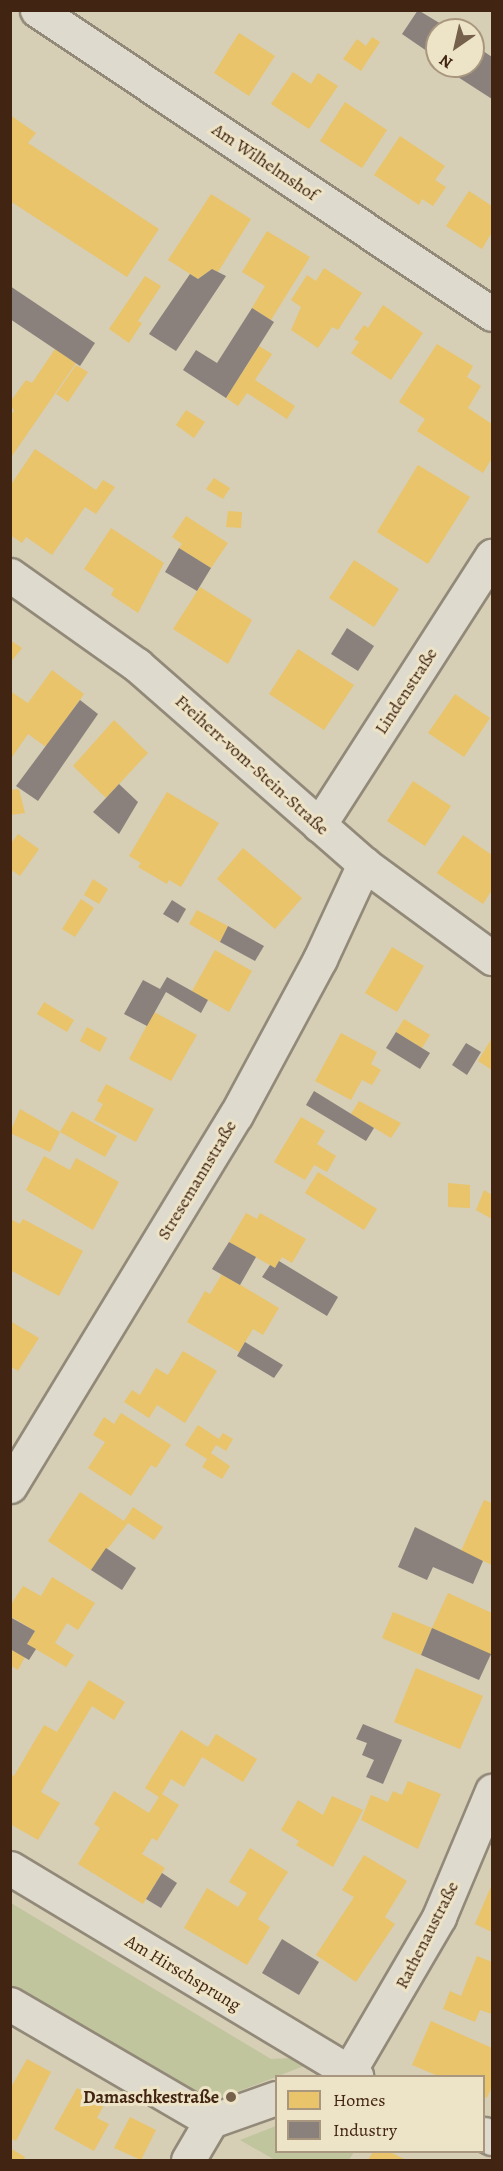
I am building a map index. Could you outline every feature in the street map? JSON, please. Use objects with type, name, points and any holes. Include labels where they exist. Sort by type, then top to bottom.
[{"type":"street","name":"Am Wilhelmshof","points":[[37,10],[492,314]]},
{"type":"street","name":"Lindenstraße","points":[[319,825],[492,556]]},
{"type":"street","name":"Freiherr-vom-Stein-Straße","points":[[10,575],[169,691],[364,864],[492,958]]},
{"type":"street","name":"Stresemannstraße","points":[[10,1486],[236,1115],[320,959],[364,864]]},
{"type":"street","name":"Rathenaustraße","points":[[348,2075],[439,1917],[492,1791]]},
{"type":"street","name":"Am Hirschsprung","points":[[10,1868],[348,2075]]},
{"type":"street","points":[[10,2004],[211,2121]]},
{"type":"street","points":[[188,2160],[211,2121],[275,2098]]},
{"type":"green space","points":[[11,1903],[271,2059],[290,2058],[304,2066],[275,2075],[275,2077],[206,2104],[11,1988]]},
{"type":"green space","points":[[275,2126],[275,2153],[353,2153],[349,2160],[275,2160],[240,2140]]},
{"type":"building: Homes","points":[[239,33],[275,56],[249,96],[214,73]]},
{"type":"building: Homes","points":[[372,37],[380,42],[361,71],[343,59],[357,39],[366,46]]},
{"type":"building: Homes","points":[[293,72],[311,84],[318,73],[338,86],[309,129],[271,104]]},
{"type":"building: Homes","points":[[345,102],[387,130],[362,168],[320,141]]},
{"type":"building: Homes","points":[[10,115],[36,133],[28,143],[159,229],[127,277],[10,201]]},
{"type":"building: Homes","points":[[400,136],[445,166],[435,180],[446,187],[433,206],[422,199],[419,205],[374,175]]},
{"type":"building: Homes","points":[[469,191],[492,206],[492,232],[482,249],[446,226]]},
{"type":"building: Homes","points":[[211,194],[251,219],[218,272],[212,269],[198,279],[168,260]]},
{"type":"building: Homes","points":[[267,231],[310,257],[271,320],[252,308],[265,286],[242,272]]},
{"type":"building: Homes","points":[[324,268],[362,293],[338,330],[332,327],[318,348],[291,330],[301,307],[291,300],[307,275],[316,281]]},
{"type":"building: Homes","points":[[145,276],[161,286],[138,321],[142,323],[129,343],[109,329]]},
{"type":"building: Homes","points":[[383,305],[423,333],[391,380],[351,353],[359,342],[354,339],[364,325],[368,328]]},
{"type":"building: Homes","points":[[437,344],[473,366],[467,377],[481,386],[468,408],[492,424],[492,458],[483,473],[417,431],[425,419],[399,402]]},
{"type":"building: Homes","points":[[259,346],[272,354],[255,380],[295,406],[287,419],[247,393],[238,406],[226,398]]},
{"type":"building: Homes","points":[[55,349],[76,363],[10,459],[10,416],[14,411],[10,402],[26,380],[32,383]]},
{"type":"building: Homes","points":[[76,365],[88,372],[68,402],[56,394]]},
{"type":"building: Homes","points":[[186,410],[205,422],[194,438],[176,425]]},
{"type":"building: Homes","points":[[35,449],[96,490],[103,480],[115,487],[96,514],[85,507],[52,555],[26,537],[22,543],[10,535],[10,486]]},
{"type":"building: Homes","points":[[418,465],[470,497],[428,564],[377,532]]},
{"type":"building: Homes","points":[[214,478],[230,488],[223,499],[206,489]]},
{"type":"building: Homes","points":[[228,511],[242,512],[241,528],[226,527]]},
{"type":"building: Homes","points":[[186,516],[228,543],[211,568],[179,548],[182,544],[172,537]]},
{"type":"building: Homes","points":[[111,528],[164,563],[138,613],[111,595],[114,589],[84,569]]},
{"type":"building: Homes","points":[[354,560],[399,589],[374,627],[329,598]]},
{"type":"building: Homes","points":[[200,587],[252,620],[228,664],[173,629]]},
{"type":"building: Homes","points":[[10,640],[22,648],[10,663]]},
{"type":"building: Homes","points":[[298,649],[354,685],[324,730],[269,694]]},
{"type":"building: Homes","points":[[52,670],[84,694],[46,747],[28,734],[10,760],[10,691],[28,703]]},
{"type":"building: Homes","points":[[455,694],[490,718],[464,757],[428,733]]},
{"type":"building: Homes","points":[[114,720],[148,753],[106,798],[73,766]]},
{"type":"building: Homes","points":[[413,781],[451,806],[425,846],[387,821]]},
{"type":"building: Homes","points":[[19,789],[25,813],[10,815],[10,790]]},
{"type":"building: Homes","points":[[167,792],[219,823],[181,887],[169,880],[167,884],[138,867],[141,863],[129,856]]},
{"type":"building: Homes","points":[[18,834],[39,849],[20,876],[10,869],[10,845]]},
{"type":"building: Homes","points":[[463,835],[492,855],[492,890],[483,904],[437,873]]},
{"type":"building: Homes","points":[[243,848],[302,898],[275,929],[217,879]]},
{"type":"building: Homes","points":[[93,879],[108,889],[99,904],[84,895]]},
{"type":"building: Homes","points":[[81,899],[94,908],[75,937],[62,929]]},
{"type":"building: Homes","points":[[197,910],[228,926],[220,942],[189,924]]},
{"type":"building: Homes","points":[[392,947],[424,966],[397,1012],[365,993]]},
{"type":"building: Homes","points":[[215,950],[252,971],[229,1012],[192,991]]},
{"type":"building: Homes","points":[[44,1002],[74,1020],[67,1032],[37,1014]]},
{"type":"building: Homes","points":[[154,1012],[197,1035],[171,1081],[129,1059]]},
{"type":"building: Homes","points":[[404,1019],[430,1035],[422,1048],[396,1032]]},
{"type":"building: Homes","points":[[87,1027],[107,1038],[100,1052],[80,1041]]},
{"type":"building: Homes","points":[[341,1033],[377,1052],[371,1064],[381,1070],[372,1085],[362,1080],[351,1100],[315,1081]]},
{"type":"building: Homes","points":[[492,1038],[492,1070],[478,1061]]},
{"type":"building: Homes","points":[[106,1084],[154,1109],[136,1142],[94,1120],[103,1104],[97,1101]]},
{"type":"building: Homes","points":[[359,1101],[401,1123],[391,1138],[351,1114]]},
{"type":"building: Homes","points":[[20,1109],[60,1132],[50,1152],[10,1133]]},
{"type":"building: Homes","points":[[72,1111],[117,1136],[105,1157],[60,1132]]},
{"type":"building: Homes","points":[[301,1117],[325,1131],[317,1144],[336,1156],[327,1172],[314,1165],[305,1180],[274,1162]]},
{"type":"building: Homes","points":[[44,1156],[70,1170],[76,1158],[119,1182],[93,1230],[26,1190]]},
{"type":"building: Homes","points":[[318,1172],[377,1209],[364,1230],[305,1193]]},
{"type":"building: Homes","points":[[448,1183],[470,1185],[470,1208],[448,1207]]},
{"type":"building: Homes","points":[[484,1190],[492,1195],[492,1219],[476,1210]]},
{"type":"building: Homes","points":[[246,1213],[257,1219],[260,1213],[306,1239],[292,1263],[282,1257],[275,1268],[229,1242]]},
{"type":"building: Homes","points":[[10,1219],[20,1224],[23,1219],[83,1251],[59,1296],[10,1270]]},
{"type":"building: Homes","points":[[222,1274],[279,1308],[263,1335],[253,1329],[239,1352],[187,1322],[205,1291],[210,1294]]},
{"type":"building: Homes","points":[[10,1321],[39,1338],[18,1371],[10,1366]]},
{"type":"building: Homes","points":[[183,1351],[217,1371],[185,1423],[157,1405],[149,1418],[124,1402],[132,1390],[140,1395],[156,1368],[168,1375]]},
{"type":"building: Homes","points":[[121,1413],[171,1445],[156,1468],[151,1465],[131,1496],[88,1468],[105,1442],[93,1435],[104,1417],[114,1424]]},
{"type":"building: Homes","points":[[198,1425],[219,1439],[223,1433],[233,1439],[226,1451],[216,1445],[211,1453],[230,1466],[222,1479],[202,1467],[207,1459],[185,1445]]},
{"type":"building: Homes","points":[[80,1492],[124,1521],[133,1507],[163,1527],[154,1540],[128,1523],[91,1570],[48,1541]]},
{"type":"building: Homes","points":[[484,1500],[492,1503],[492,1565],[461,1551]]},
{"type":"building: Homes","points":[[52,1577],[95,1603],[78,1630],[67,1623],[55,1643],[74,1655],[66,1667],[27,1644],[35,1631],[10,1616],[10,1606],[23,1586],[41,1596]]},
{"type":"building: Homes","points":[[448,1593],[492,1613],[492,1655],[432,1628]]},
{"type":"building: Homes","points":[[393,1612],[432,1628],[421,1655],[382,1638]]},
{"type":"building: Homes","points":[[10,1649],[25,1657],[18,1670],[10,1665]]},
{"type":"building: Homes","points":[[416,1668],[483,1696],[460,1749],[394,1722]]},
{"type":"building: Homes","points":[[89,1680],[125,1702],[114,1720],[92,1706],[41,1792],[60,1803],[38,1840],[10,1824],[10,1774],[14,1776],[44,1725],[57,1732]]},
{"type":"building: Homes","points":[[181,1730],[208,1747],[216,1734],[257,1759],[243,1782],[202,1757],[184,1787],[171,1779],[162,1794],[179,1805],[157,1841],[152,1838],[142,1854],[165,1868],[143,1904],[78,1864],[100,1828],[94,1824],[114,1791],[149,1813],[159,1797],[145,1788]]},
{"type":"building: Homes","points":[[408,1781],[441,1794],[418,1849],[361,1820],[371,1795],[388,1802],[393,1791],[402,1795]]},
{"type":"building: Homes","points":[[332,1796],[363,1810],[333,1867],[296,1845],[299,1841],[281,1830],[298,1800],[323,1815]]},
{"type":"building: Homes","points":[[250,1848],[288,1872],[258,1919],[270,1927],[247,1965],[184,1928],[207,1888],[238,1907],[247,1893],[229,1882]]},
{"type":"building: Homes","points":[[364,1855],[407,1881],[385,1917],[395,1924],[356,1982],[316,1955],[354,1897],[342,1890]]},
{"type":"building: Homes","points":[[492,1884],[492,1932],[475,1924]]},
{"type":"building: Homes","points":[[477,1956],[492,1962],[492,2014],[480,2010],[475,2022],[443,2009],[450,1991],[461,1996]]},
{"type":"building: Homes","points":[[431,2021],[492,2048],[492,2086],[487,2098],[485,2097],[485,2075],[436,2075],[412,2065]]},
{"type":"building: Homes","points":[[27,2059],[51,2072],[16,2141],[10,2138],[10,2089]]},
{"type":"building: Homes","points":[[77,2088],[105,2103],[97,2118],[109,2124],[94,2151],[54,2129]]},
{"type":"building: Homes","points":[[130,2117],[156,2130],[141,2160],[114,2148]]},
{"type":"building: Homes","points":[[10,2148],[25,2157],[23,2160],[10,2160]]},
{"type":"building: Homes","points":[[372,2153],[392,2153],[406,2160],[368,2160]]},
{"type":"building: Industry","points":[[418,10],[431,18],[425,18],[425,50],[402,34]]},
{"type":"building: Industry","points":[[485,52],[492,57],[492,99],[459,78],[485,78]]},
{"type":"building: Industry","points":[[212,269],[226,276],[176,351],[149,334],[190,274],[198,279]]},
{"type":"building: Industry","points":[[10,286],[95,343],[80,366],[10,319]]},
{"type":"building: Industry","points":[[252,308],[274,322],[226,398],[183,370],[196,350],[217,363]]},
{"type":"building: Industry","points":[[179,548],[211,568],[197,591],[165,572]]},
{"type":"building: Industry","points":[[347,628],[374,646],[358,671],[331,654]]},
{"type":"building: Industry","points":[[80,700],[98,714],[38,801],[16,786]]},
{"type":"building: Industry","points":[[119,784],[138,802],[119,834],[93,812]]},
{"type":"building: Industry","points":[[172,900],[186,909],[178,923],[163,914]]},
{"type":"building: Industry","points":[[228,926],[264,946],[255,961],[220,942]]},
{"type":"building: Industry","points":[[167,977],[208,1000],[201,1013],[166,992],[147,1026],[124,1014],[143,980],[160,989]]},
{"type":"building: Industry","points":[[396,1032],[430,1053],[420,1069],[386,1048]]},
{"type":"building: Industry","points":[[466,1043],[481,1052],[467,1075],[452,1065]]},
{"type":"building: Industry","points":[[314,1091],[374,1128],[366,1141],[306,1105]]},
{"type":"building: Industry","points":[[229,1242],[256,1257],[240,1285],[212,1269]]},
{"type":"building: Industry","points":[[279,1261],[338,1297],[327,1316],[262,1277],[270,1265],[275,1268]]},
{"type":"building: Industry","points":[[245,1342],[283,1365],[274,1378],[237,1356]]},
{"type":"building: Industry","points":[[415,1527],[483,1561],[473,1584],[433,1567],[427,1580],[398,1567]]},
{"type":"building: Industry","points":[[106,1548],[136,1568],[122,1590],[91,1570]]},
{"type":"building: Industry","points":[[10,1617],[35,1631],[27,1644],[36,1649],[29,1660],[10,1649]]},
{"type":"building: Industry","points":[[432,1628],[491,1654],[479,1680],[421,1655]]},
{"type":"building: Industry","points":[[363,1724],[402,1740],[383,1784],[366,1777],[374,1760],[362,1755],[367,1743],[356,1739]]},
{"type":"building: Industry","points":[[162,1873],[177,1883],[161,1908],[146,1899]]},
{"type":"building: Industry","points":[[282,1939],[319,1962],[299,1995],[262,1973]]},
{"type":"place","name":"Damaschkestraße","points":[[231,2097]]}]
